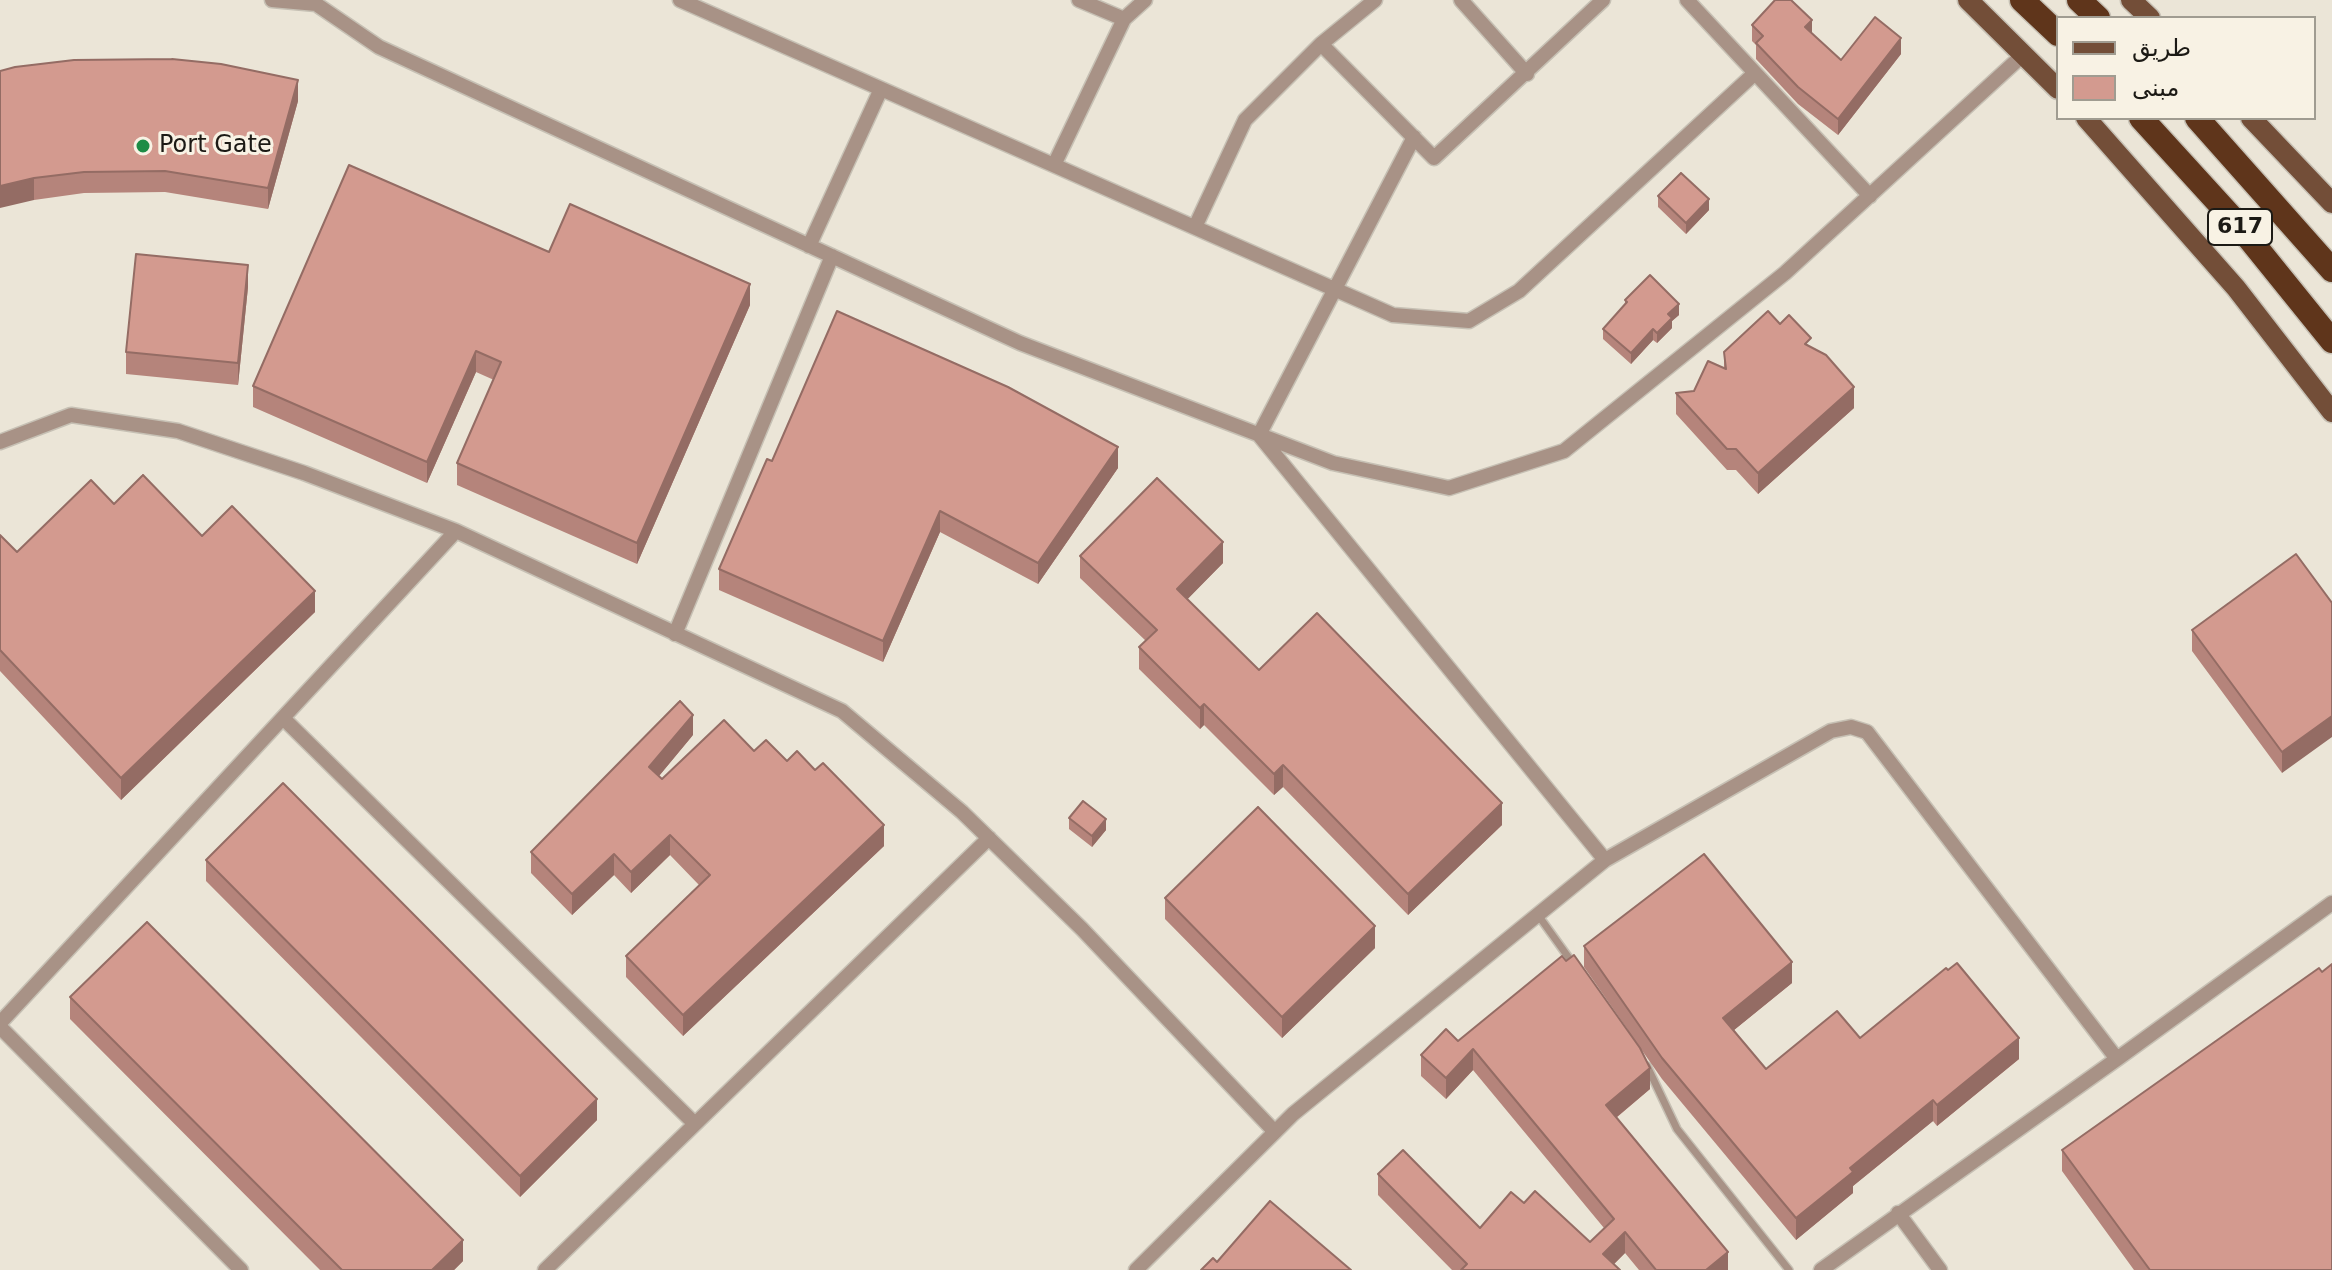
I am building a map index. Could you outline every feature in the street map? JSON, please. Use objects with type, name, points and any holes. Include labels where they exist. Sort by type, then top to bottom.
[{"type":"highway","points":[[2022,0],[2056,32]]},
{"type":"highway","points":[[2079,0],[2096,16]]},
{"type":"highway","name":"617","points":[[2143,120],[2312,314],[2332,344]]},
{"type":"highway","name":"617","points":[[2199,120],[2332,270]]},
{"type":"main road","points":[[1968,0],[2056,87]]},
{"type":"main road","points":[[2131,0],[2148,16]]},
{"type":"main road","points":[[2088,120],[2236,288],[2332,412]]},
{"type":"main road","points":[[2253,120],[2332,203]]},
{"type":"street","points":[[272,0],[313,2],[379,47],[1020,343],[1333,463],[1449,488],[1564,451],[1785,273],[2025,53]]},
{"type":"street","points":[[680,0],[1393,315],[1469,321],[1519,291],[1755,73]]},
{"type":"street","points":[[1079,0],[1124,19]]},
{"type":"street","points":[[1054,165],[1124,19],[1145,0]]},
{"type":"street","points":[[1195,227],[1245,120],[1321,44],[1375,0]]},
{"type":"street","points":[[1461,0],[1527,74]]},
{"type":"street","points":[[1321,44],[1434,158],[1603,0]]},
{"type":"street","points":[[1687,0],[1870,196]]},
{"type":"street","points":[[809,246],[881,89]]},
{"type":"street","points":[[1259,435],[1414,137]]},
{"type":"street","points":[[675,634],[832,256]]},
{"type":"street","points":[[0,442],[71,415],[178,431],[304,473],[456,531],[842,711],[989,838],[1082,929],[1275,1132]]},
{"type":"street","points":[[1259,435],[1605,860]]},
{"type":"street","points":[[241,1270],[0,1025],[456,531]]},
{"type":"street","points":[[283,718],[695,1124]]},
{"type":"street","points":[[1136,1270],[1275,1132],[1605,860],[1831,731],[1851,727],[1867,732],[2117,1059]]},
{"type":"street","points":[[545,1270],[989,838]]},
{"type":"street","points":[[1821,1270],[2332,903]]},
{"type":"street","points":[[1898,1213],[1940,1270]]},
{"type":"lane","points":[[1538,915],[1583,977]]},
{"type":"lane","points":[[1637,1052],[1656,1080],[1677,1129],[1789,1270]]},
{"type":"building","points":[[1775,0],[1791,0],[1812,20],[1805,27],[1841,60],[1875,17],[1901,38],[1838,119],[1798,87],[1756,43],[1763,36],[1752,25]]},
{"type":"building","name":"Port Gate","points":[[172,59],[221,64],[298,80],[268,188],[165,171],[84,172],[0,186],[0,71],[74,60]]},
{"type":"building","points":[[349,165],[549,252],[570,204],[750,284],[637,543],[457,463],[501,362],[476,351],[427,462],[253,386]]},
{"type":"building","points":[[1681,173],[1709,199],[1686,223],[1658,196]]},
{"type":"building","points":[[136,254],[248,265],[238,363],[126,352]]},
{"type":"building","points":[[1650,275],[1679,304],[1668,314],[1672,318],[1657,333],[1653,329],[1631,353],[1603,329],[1627,302],[1625,300]]},
{"type":"building","points":[[837,311],[1008,387],[1118,447],[1038,563],[940,511],[883,641],[719,569],[767,459],[772,461]]},
{"type":"building","points":[[1768,311],[1780,324],[1789,315],[1811,338],[1805,344],[1826,355],[1854,387],[1758,473],[1736,449],[1727,449],[1676,393],[1694,391],[1708,361],[1726,369],[1724,352]]},
{"type":"building","points":[[143,475],[202,536],[232,506],[315,591],[121,778],[0,650],[0,535],[17,552],[91,480],[114,504]]},
{"type":"building","points":[[1157,478],[1223,542],[1177,589],[1259,670],[1317,613],[1502,803],[1408,894],[1283,765],[1274,774],[1204,704],[1200,708],[1139,647],[1157,630],[1080,556]]},
{"type":"building","points":[[2296,554],[2332,603],[2332,716],[2282,752],[2192,630]]},
{"type":"building","points":[[680,701],[693,715],[649,767],[662,779],[724,720],[754,751],[766,740],[787,761],[797,751],[815,770],[823,763],[884,825],[683,1015],[626,956],[710,875],[670,835],[631,872],[614,854],[572,894],[531,852]]},
{"type":"building","points":[[283,783],[597,1099],[520,1176],[206,860]]},
{"type":"building","points":[[1083,801],[1106,819],[1092,836],[1069,818]]},
{"type":"building","points":[[1258,807],[1375,926],[1282,1017],[1165,898]]},
{"type":"building","points":[[1704,854],[1792,962],[1723,1018],[1766,1069],[1837,1011],[1860,1038],[1946,968],[1948,970],[1957,963],[2019,1038],[1937,1105],[1933,1100],[1850,1168],[1853,1172],[1796,1218],[1662,1058],[1584,946]]},
{"type":"building","points":[[147,922],[463,1240],[432,1270],[342,1270],[70,997]]},
{"type":"building","points":[[1574,955],[1640,1048],[1650,1068],[1606,1105],[1728,1252],[1706,1270],[1656,1270],[1625,1232],[1603,1254],[1620,1270],[1461,1270],[1467,1264],[1378,1174],[1403,1150],[1480,1228],[1511,1192],[1524,1203],[1535,1191],[1590,1242],[1614,1219],[1473,1049],[1446,1078],[1421,1055],[1446,1029],[1458,1041],[1562,956],[1566,961]]},
{"type":"building","points":[[2332,964],[2332,1270],[2150,1270],[2062,1150],[2319,968],[2322,972]]},
{"type":"building","points":[[1270,1201],[1351,1270],[1201,1270],[1213,1258],[1217,1262]]},
{"type":"place","name":"Port Gate","points":[[143,146]]}]
